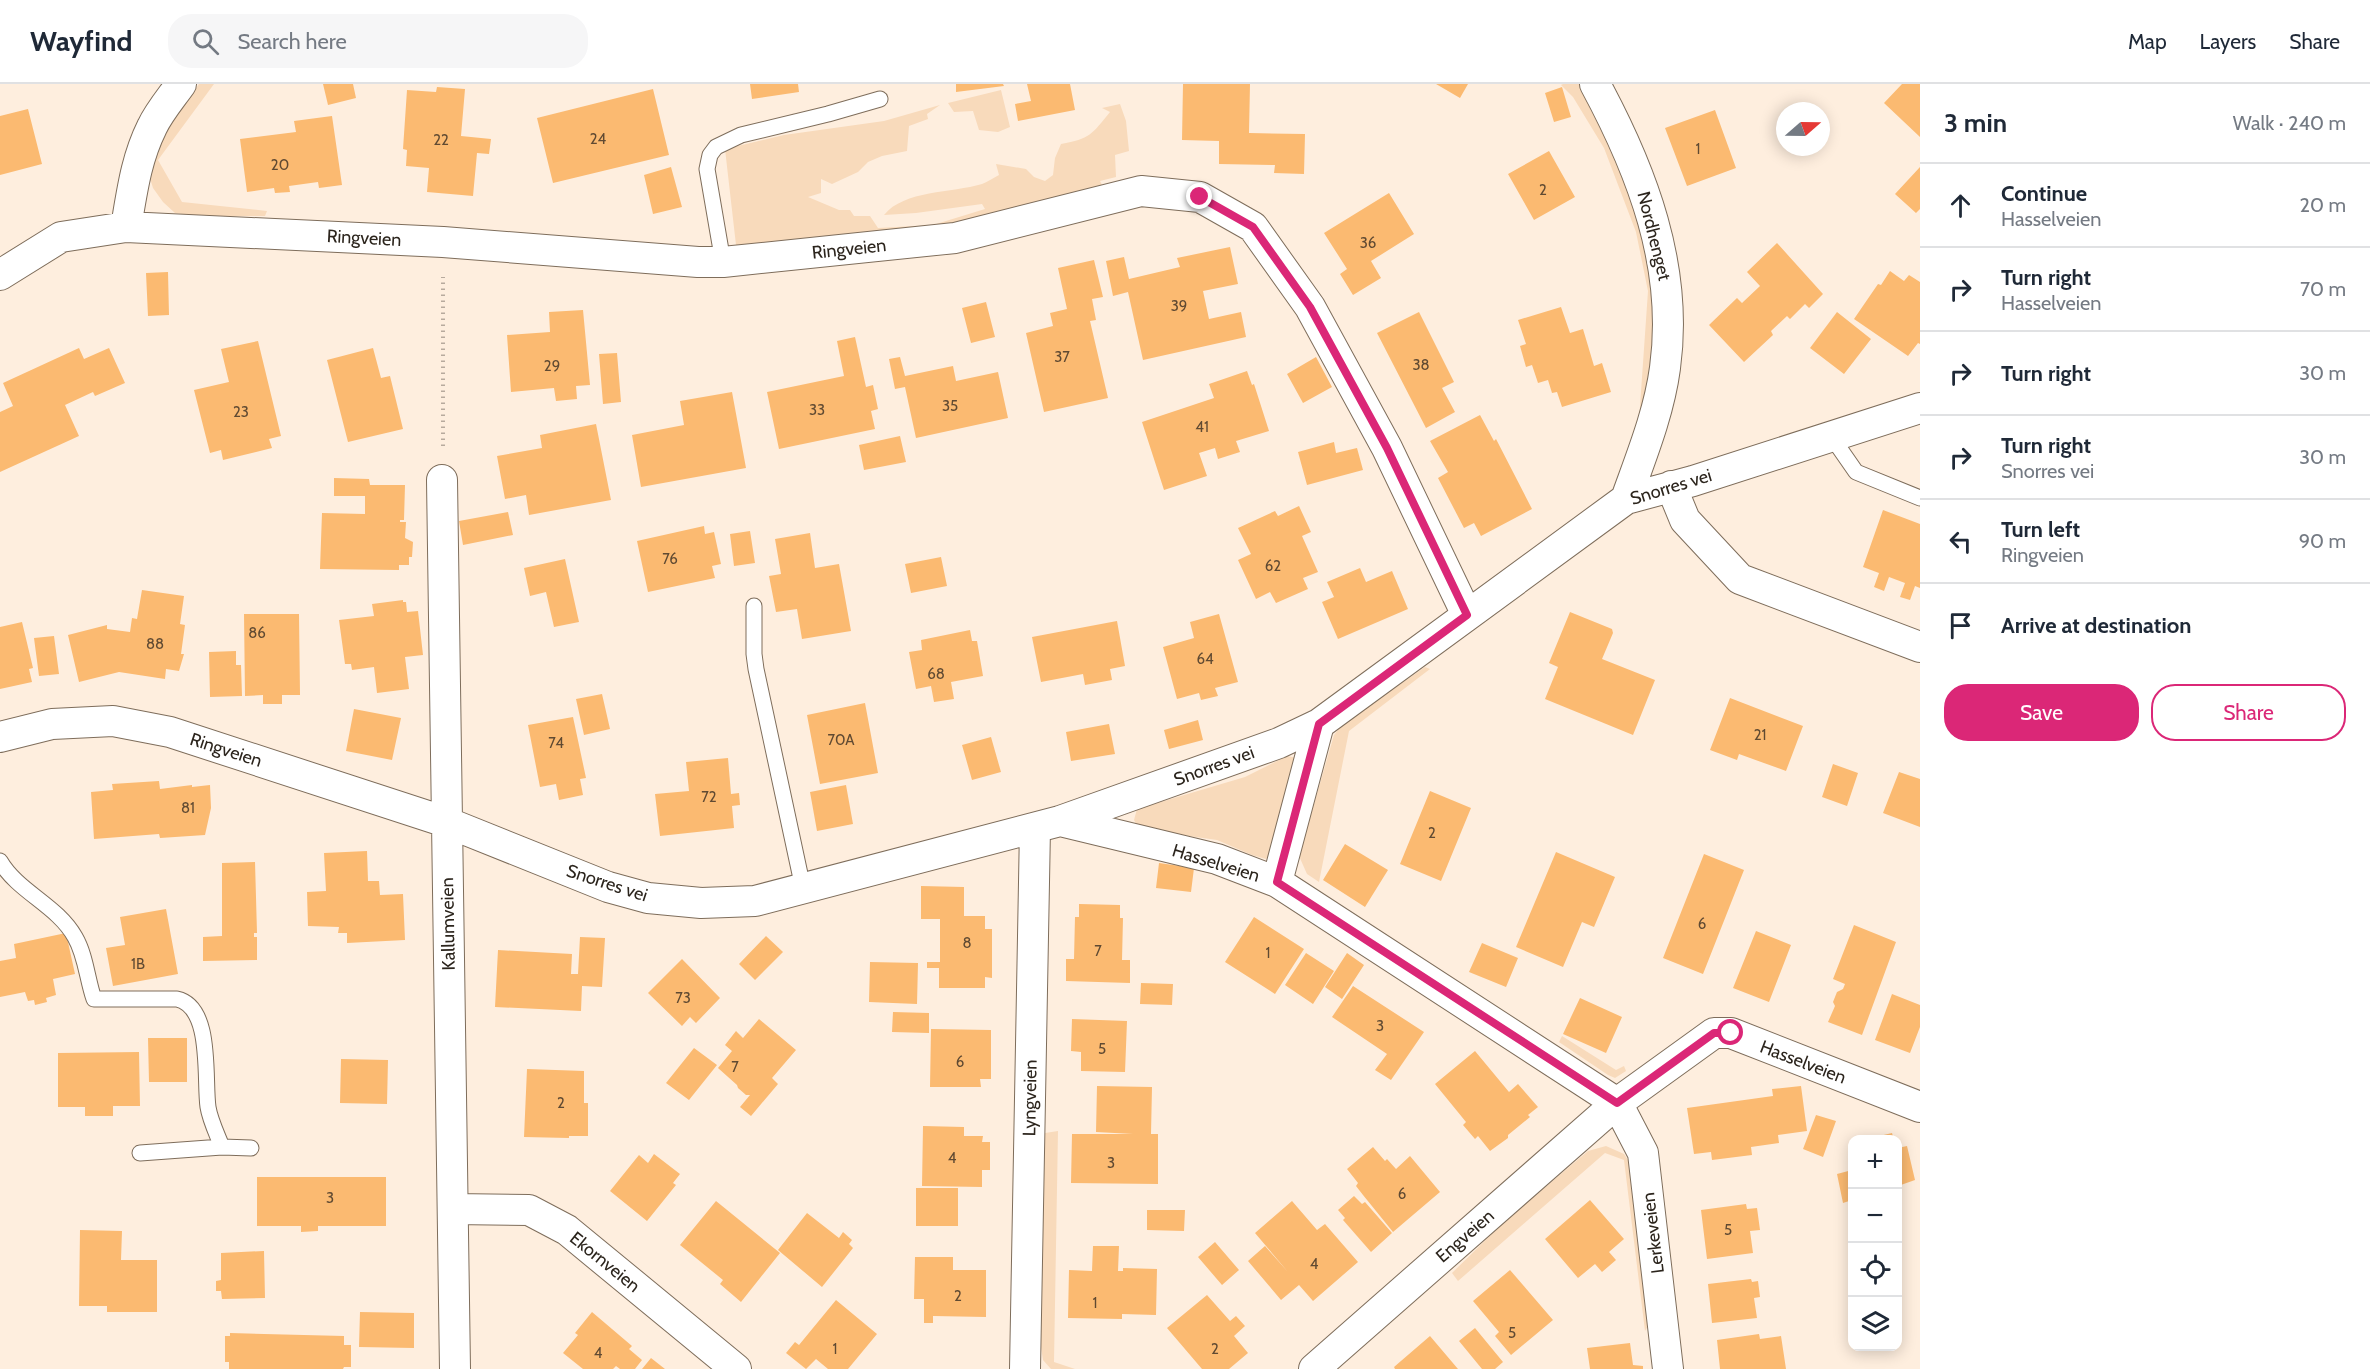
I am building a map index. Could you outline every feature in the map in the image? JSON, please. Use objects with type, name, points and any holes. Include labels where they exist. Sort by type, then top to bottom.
[{"type":"street","points":[[126,226],[136,168],[141,153],[153,125],[181,84]]},
{"type":"street","name":"Nordhenget","points":[[1594,84],[1622,135],[1643,189],[1657,232],[1666,276],[1668,320],[1665,369],[1650,432],[1626,500]]},
{"type":"street","name":"Ringveien","points":[[0,275],[61,237],[126,226],[442,242],[723,262],[955,238],[1141,191],[1200,197],[1253,227],[1310,307],[1387,448],[1467,615]]},
{"type":"street","name":"Snorres vei","points":[[446,822],[608,887],[648,897],[701,903],[755,901],[1047,824],[1279,743],[1319,724],[1626,500],[1920,408]]},
{"type":"street","name":"Kallumveien","points":[[442,480],[454,1369]]},
{"type":"street","points":[[1671,486],[1685,520],[1740,579],[1920,647]]},
{"type":"street","name":"Ringveien","points":[[0,737],[52,724],[113,721],[170,732],[446,822]]},
{"type":"street","points":[[1277,882],[1319,724]]},
{"type":"street","name":"Hasselveien","points":[[1047,824],[1217,859],[1277,882],[1617,1103],[1714,1033],[1731,1033],[1920,1107]]},
{"type":"street","name":"Lyngveien","points":[[1025,1369],[1047,824]]},
{"type":"street","name":"Engveien","points":[[1314,1369],[1617,1103]]},
{"type":"street","name":"Lerkeveien","points":[[1617,1103],[1643,1153],[1668,1369]]},
{"type":"street","name":"Ekornveien","points":[[453,1209],[529,1210],[567,1230],[736,1369]]},
{"type":"lane","points":[[723,262],[708,169],[710,155],[716,147],[741,135],[880,99]]},
{"type":"lane","points":[[1831,436],[1856,472],[1920,498]]},
{"type":"lane","points":[[754,606],[756,669],[803,888]]},
{"type":"lane","points":[[0,861],[19,884],[58,917],[75,936],[94,999],[177,999],[186,1001],[195,1010],[200,1020],[204,1044],[208,1110],[222,1147]]},
{"type":"lane","points":[[140,1153],[222,1147],[251,1148]]},
{"type":"path","points":[[442,242],[444,381],[442,480]]},
{"type":"shaded area","points":[[199,84],[214,84],[158,160],[182,202],[267,211],[265,216],[196,216],[175,213],[153,188],[148,172],[153,150]]},
{"type":"shaded area","points":[[1581,84],[1642,213],[1652,258],[1657,353],[1638,435],[1648,291],[1636,232],[1604,148],[1573,97],[1561,85]]},
{"type":"shaded area","points":[[1001,90],[1010,127],[998,132],[979,130],[973,111],[954,112],[948,103]]},
{"type":"shaded area","points":[[1120,104],[1126,121],[1129,151],[1115,155],[1116,177],[1100,181],[1104,189],[945,228],[736,245],[725,149],[784,135],[884,121],[940,105],[927,114],[928,119],[909,126],[907,151],[882,156],[868,162],[858,172],[832,184],[821,179],[821,193],[808,197],[839,210],[850,210],[854,216],[870,216],[878,228],[933,225],[985,209],[982,204],[884,215],[893,207],[916,197],[984,183],[999,175],[996,164],[1026,169],[1034,177],[1045,181],[1053,175],[1055,158],[1061,144],[1090,134],[1110,112],[1102,108]]},
{"type":"shaded area","points":[[1425,667],[1430,669],[1349,731],[1319,882],[1307,874],[1299,856],[1334,735],[1342,725]]},
{"type":"shaded area","points":[[1287,756],[1297,758],[1276,846],[1266,859],[1217,840],[1139,829],[1134,820],[1137,809],[1245,777]]},
{"type":"shaded area","points":[[1562,1036],[1616,1070],[1624,1066],[1626,1071],[1615,1078],[1608,1075],[1559,1042]]},
{"type":"shaded area","points":[[1058,1131],[1054,1362],[1075,1369],[1051,1369],[1043,1360],[1040,1341],[1045,1133]]},
{"type":"shaded area","points":[[1606,1146],[1624,1154],[1630,1163],[1648,1326],[1645,1331],[1624,1160],[1605,1153],[1458,1281],[1452,1273],[1503,1223],[1588,1151]]},
{"type":"building","points":[[323,84],[353,84],[356,98],[328,105]]},
{"type":"building","points":[[750,84],[798,84],[799,92],[752,99]]},
{"type":"building","points":[[956,84],[1003,84],[1004,86],[956,92]]},
{"type":"building","points":[[1027,84],[1070,84],[1075,110],[1018,121],[1015,104],[1031,101]]},
{"type":"building","points":[[1183,84],[1250,84],[1249,133],[1305,134],[1304,174],[1274,173],[1275,165],[1219,164],[1219,141],[1182,140]]},
{"type":"building","points":[[1436,84],[1468,84],[1460,98]]},
{"type":"building","points":[[1902,84],[1920,84],[1920,137],[1884,103]]},
{"type":"building","points":[[437,87],[465,89],[461,136],[491,139],[489,154],[477,153],[473,196],[427,192],[429,168],[406,166],[407,150],[403,149],[407,90],[436,92]]},
{"type":"building","points":[[1562,87],[1571,117],[1554,122],[1545,93]]},
{"type":"building","points":[[653,89],[669,155],[553,183],[537,118]]},
{"type":"building","points":[[28,109],[42,164],[0,175],[0,116]]},
{"type":"building","points":[[1715,110],[1736,168],[1687,186],[1665,128]]},
{"type":"building","points":[[332,116],[342,185],[319,188],[318,182],[289,186],[290,192],[275,193],[274,188],[247,192],[240,139],[296,132],[294,121]]},
{"type":"building","points":[[1549,151],[1575,197],[1534,220],[1508,174]]},
{"type":"building","points":[[671,167],[682,207],[653,214],[644,175]]},
{"type":"building","points":[[1920,167],[1920,209],[1916,213],[1895,194]]},
{"type":"building","points":[[1389,193],[1414,234],[1371,261],[1381,278],[1353,295],[1340,274],[1347,269],[1324,233]]},
{"type":"building","points":[[1777,243],[1823,294],[1809,308],[1805,304],[1790,319],[1787,316],[1771,331],[1773,335],[1744,362],[1709,325],[1737,298],[1742,303],[1760,286],[1747,272]]},
{"type":"building","points":[[1230,247],[1238,284],[1203,291],[1209,319],[1241,312],[1246,337],[1143,360],[1128,292],[1113,296],[1106,261],[1124,257],[1129,279],[1180,267],[1177,258]]},
{"type":"building","points":[[1094,260],[1103,297],[1092,299],[1096,320],[1090,321],[1108,398],[1044,412],[1026,333],[1053,326],[1050,313],[1067,309],[1058,268]]},
{"type":"building","points":[[1890,271],[1904,281],[1909,275],[1920,282],[1920,344],[1918,343],[1908,356],[1854,319]]},
{"type":"building","points":[[168,272],[169,315],[148,316],[146,273]]},
{"type":"building","points":[[986,302],[995,337],[971,343],[962,308]]},
{"type":"building","points":[[1561,307],[1570,333],[1583,329],[1594,366],[1602,363],[1611,392],[1562,407],[1557,392],[1552,393],[1548,380],[1538,383],[1532,365],[1526,367],[1520,346],[1526,344],[1518,320]]},
{"type":"building","points":[[583,310],[590,385],[576,386],[577,399],[556,401],[554,388],[511,392],[507,335],[550,332],[549,312]]},
{"type":"building","points":[[1419,312],[1454,382],[1442,388],[1455,412],[1426,428],[1377,333]]},
{"type":"building","points":[[1837,312],[1871,339],[1844,374],[1810,348]]},
{"type":"building","points":[[855,337],[866,387],[873,385],[878,409],[871,411],[875,429],[779,449],[767,392],[844,376],[837,341]]},
{"type":"building","points":[[258,341],[281,436],[269,439],[272,448],[223,460],[221,450],[210,453],[194,390],[229,382],[221,349]]},
{"type":"building","points":[[79,348],[84,359],[109,348],[125,383],[95,396],[93,392],[65,405],[79,436],[0,472],[0,412],[13,406],[3,383]]},
{"type":"building","points":[[373,348],[381,378],[390,376],[403,429],[348,442],[327,360]]},
{"type":"building","points":[[617,353],[621,402],[603,404],[599,354]]},
{"type":"building","points":[[900,357],[905,376],[953,366],[956,381],[998,372],[1008,418],[916,438],[905,387],[895,389],[889,359]]},
{"type":"building","points":[[1316,357],[1332,387],[1303,403],[1287,374]]},
{"type":"building","points":[[1247,371],[1252,385],[1254,384],[1269,431],[1236,441],[1240,452],[1218,459],[1215,448],[1199,453],[1207,476],[1164,490],[1142,422],[1214,398],[1209,384]]},
{"type":"building","points":[[732,392],[746,468],[641,487],[632,435],[684,425],[680,401]]},
{"type":"building","points":[[1480,415],[1494,441],[1496,439],[1532,509],[1481,536],[1474,523],[1464,528],[1438,478],[1448,472],[1430,441]]},
{"type":"building","points":[[596,424],[611,500],[529,515],[526,495],[505,499],[497,456],[542,448],[540,435]]},
{"type":"building","points":[[900,436],[906,462],[864,470],[859,445]]},
{"type":"building","points":[[1334,442],[1336,453],[1357,448],[1363,470],[1307,485],[1298,452]]},
{"type":"building","points":[[334,478],[369,479],[370,485],[405,485],[404,520],[400,522],[406,522],[405,538],[413,542],[409,565],[399,565],[399,570],[320,569],[322,513],[365,514],[365,496],[334,496]]},
{"type":"building","points":[[1299,506],[1311,532],[1302,536],[1318,572],[1303,578],[1308,589],[1276,603],[1270,592],[1256,599],[1238,560],[1251,554],[1238,528],[1275,511],[1278,516]]},
{"type":"building","points":[[1883,510],[1920,524],[1920,588],[1915,586],[1910,600],[1900,597],[1905,583],[1889,577],[1884,591],[1874,587],[1879,573],[1863,567]]},
{"type":"building","points":[[508,512],[513,535],[463,545],[459,521]]},
{"type":"building","points":[[704,526],[705,534],[714,532],[721,564],[712,566],[715,578],[648,592],[637,541]]},
{"type":"building","points":[[750,531],[755,563],[734,566],[730,534]]},
{"type":"building","points":[[810,533],[815,568],[839,564],[851,631],[802,639],[797,609],[776,612],[769,576],[781,574],[775,539]]},
{"type":"building","points":[[941,557],[947,586],[911,593],[905,564]]},
{"type":"building","points":[[565,559],[579,622],[554,627],[546,592],[530,596],[524,568]]},
{"type":"building","points":[[1360,568],[1366,582],[1392,571],[1408,609],[1338,639],[1322,602],[1334,597],[1327,582]]},
{"type":"building","points":[[142,590],[184,596],[180,624],[185,625],[181,654],[184,654],[179,671],[166,669],[165,679],[119,672],[79,682],[68,635],[107,625],[107,629],[130,632],[132,618],[137,619]]},
{"type":"building","points":[[403,600],[406,602],[407,612],[418,611],[423,655],[405,657],[409,689],[377,693],[374,667],[352,670],[351,664],[345,664],[339,620],[374,616],[372,604]]},
{"type":"building","points":[[1570,612],[1612,629],[1613,633],[1602,659],[1655,680],[1633,735],[1545,699],[1558,667],[1549,663]]},
{"type":"building","points":[[244,614],[299,614],[300,695],[282,695],[282,704],[263,704],[263,695],[245,696]]},
{"type":"building","points":[[1219,614],[1238,682],[1215,688],[1218,696],[1201,700],[1199,693],[1177,699],[1163,647],[1194,638],[1190,622]]},
{"type":"building","points":[[1117,621],[1125,666],[1110,669],[1112,680],[1085,685],[1083,674],[1041,682],[1032,637]]},
{"type":"building","points":[[22,622],[33,668],[29,669],[32,682],[0,689],[0,627]]},
{"type":"building","points":[[970,630],[972,641],[977,641],[983,676],[951,682],[954,699],[934,702],[931,686],[916,689],[909,652],[922,650],[921,640]]},
{"type":"building","points":[[54,636],[59,674],[39,676],[34,638]]},
{"type":"building","points":[[236,651],[236,665],[241,665],[242,696],[210,697],[209,652]]},
{"type":"building","points":[[602,694],[610,729],[584,735],[576,699]]},
{"type":"building","points":[[1730,698],[1803,726],[1786,771],[1739,754],[1737,760],[1710,750]]},
{"type":"building","points":[[865,703],[878,773],[820,784],[807,715]]},
{"type":"building","points":[[354,709],[401,718],[392,760],[346,751]]},
{"type":"building","points":[[573,717],[586,778],[580,779],[583,795],[559,800],[556,784],[540,787],[528,725]]},
{"type":"building","points":[[1198,720],[1203,740],[1169,749],[1164,730]]},
{"type":"building","points":[[1109,724],[1115,754],[1071,761],[1066,732]]},
{"type":"building","points":[[991,737],[1001,772],[972,780],[962,745]]},
{"type":"building","points":[[728,758],[731,794],[739,793],[740,805],[732,806],[734,828],[660,836],[655,794],[689,791],[686,762]]},
{"type":"building","points":[[1833,764],[1858,773],[1847,806],[1822,797]]},
{"type":"building","points":[[1899,772],[1920,779],[1920,827],[1883,813]]},
{"type":"building","points":[[159,781],[160,789],[210,785],[211,808],[205,835],[160,838],[159,834],[94,839],[91,792],[113,790],[112,784]]},
{"type":"building","points":[[846,785],[853,824],[817,831],[810,792]]},
{"type":"building","points":[[1430,791],[1471,808],[1441,881],[1400,864]]},
{"type":"building","points":[[1345,844],[1388,870],[1365,907],[1323,880]]},
{"type":"building","points":[[367,851],[368,881],[379,881],[380,895],[403,894],[405,940],[347,943],[347,933],[338,933],[339,927],[308,926],[307,892],[326,891],[324,853]]},
{"type":"building","points":[[1556,852],[1615,877],[1594,927],[1582,922],[1563,967],[1516,947]]},
{"type":"building","points":[[1704,854],[1744,870],[1703,974],[1663,958]]},
{"type":"building","points":[[255,862],[257,933],[254,933],[254,937],[257,937],[257,960],[203,961],[203,937],[222,936],[222,863]]},
{"type":"building","points":[[1159,863],[1194,868],[1191,892],[1156,888]]},
{"type":"building","points":[[921,886],[964,887],[964,916],[985,916],[985,929],[992,929],[992,978],[985,977],[985,988],[939,988],[939,968],[927,968],[927,962],[940,962],[940,919],[921,919]]},
{"type":"building","points":[[1079,904],[1120,905],[1120,918],[1123,918],[1122,960],[1130,960],[1130,983],[1066,981],[1066,959],[1074,959],[1075,917],[1079,917]]},
{"type":"building","points":[[166,909],[178,974],[113,986],[106,948],[125,945],[120,917]]},
{"type":"building","points":[[1254,917],[1304,949],[1275,994],[1225,962]]},
{"type":"building","points":[[1854,925],[1896,942],[1862,1035],[1828,1022],[1835,1006],[1833,1002],[1837,992],[1843,989],[1845,984],[1833,979]]},
{"type":"building","points":[[1756,931],[1791,945],[1769,1002],[1733,988]]},
{"type":"building","points":[[66,933],[75,974],[53,979],[56,995],[46,998],[47,1002],[35,1005],[34,1000],[28,1001],[25,992],[0,997],[0,961],[16,958],[14,944]]},
{"type":"building","points":[[766,936],[783,952],[755,980],[739,964]]},
{"type":"building","points":[[580,937],[605,938],[602,987],[582,986],[581,1011],[495,1007],[498,950],[572,954],[571,974],[578,974]]},
{"type":"building","points":[[1482,943],[1518,958],[1506,987],[1469,972]]},
{"type":"building","points":[[1306,953],[1334,971],[1313,1004],[1285,985]]},
{"type":"building","points":[[1347,953],[1364,965],[1342,999],[1325,987]]},
{"type":"building","points":[[682,959],[720,998],[696,1023],[690,1017],[682,1026],[648,993]]},
{"type":"building","points":[[870,962],[918,963],[917,1004],[869,1002]]},
{"type":"building","points":[[1141,983],[1173,984],[1172,1005],[1140,1004]]},
{"type":"building","points":[[1353,986],[1424,1032],[1391,1080],[1375,1070],[1387,1054],[1332,1017]]},
{"type":"building","points":[[1892,994],[1920,1005],[1920,1027],[1910,1053],[1875,1040]]},
{"type":"building","points":[[1580,998],[1622,1017],[1606,1053],[1563,1034]]},
{"type":"building","points":[[893,1012],[929,1013],[929,1033],[892,1032]]},
{"type":"building","points":[[759,1019],[796,1050],[772,1078],[778,1084],[751,1116],[740,1107],[750,1095],[746,1095],[718,1068],[732,1051],[725,1045],[736,1031],[743,1038]]},
{"type":"building","points":[[1072,1019],[1127,1021],[1125,1072],[1081,1071],[1081,1052],[1071,1051]]},
{"type":"building","points":[[931,1029],[991,1030],[991,1079],[980,1079],[981,1087],[930,1087]]},
{"type":"building","points":[[148,1038],[187,1038],[187,1082],[149,1082]]},
{"type":"building","points":[[694,1048],[717,1065],[689,1100],[666,1083]]},
{"type":"building","points":[[1475,1051],[1509,1092],[1518,1084],[1538,1107],[1528,1115],[1530,1117],[1508,1135],[1508,1138],[1490,1151],[1478,1136],[1475,1139],[1463,1125],[1466,1122],[1435,1084]]},
{"type":"building","points":[[139,1052],[140,1106],[113,1106],[113,1116],[85,1116],[85,1107],[58,1107],[58,1053]]},
{"type":"building","points":[[341,1059],[388,1060],[387,1104],[340,1103]]},
{"type":"building","points":[[527,1069],[584,1071],[584,1103],[588,1103],[588,1136],[524,1137]]},
{"type":"building","points":[[1097,1086],[1152,1087],[1151,1134],[1158,1134],[1158,1184],[1071,1183],[1072,1134],[1133,1134],[1096,1132]]},
{"type":"building","points":[[1801,1086],[1807,1131],[1778,1135],[1779,1143],[1751,1147],[1752,1155],[1712,1160],[1711,1152],[1694,1154],[1687,1108],[1773,1096],[1772,1089]]},
{"type":"building","points":[[1816,1115],[1836,1121],[1823,1157],[1803,1149]]},
{"type":"building","points":[[923,1126],[964,1127],[964,1136],[983,1136],[982,1142],[990,1142],[990,1170],[982,1170],[982,1187],[922,1186]]},
{"type":"building","points":[[1907,1146],[1915,1180],[1902,1185],[1902,1147]]},
{"type":"building","points":[[1373,1147],[1385,1161],[1387,1159],[1396,1169],[1410,1156],[1440,1192],[1393,1232],[1356,1186],[1358,1183],[1347,1169]]},
{"type":"building","points":[[654,1154],[680,1174],[673,1183],[676,1185],[647,1221],[610,1191],[639,1155],[648,1163]]},
{"type":"building","points":[[1848,1171],[1848,1201],[1843,1203],[1837,1174]]},
{"type":"building","points":[[257,1177],[386,1177],[386,1226],[318,1226],[318,1231],[301,1232],[301,1226],[257,1226]]},
{"type":"building","points":[[916,1188],[958,1188],[958,1226],[916,1226]]},
{"type":"building","points":[[1354,1196],[1362,1204],[1365,1202],[1392,1233],[1371,1252],[1343,1220],[1345,1218],[1338,1210]]},
{"type":"building","points":[[1590,1200],[1624,1239],[1609,1252],[1616,1260],[1602,1272],[1595,1264],[1578,1278],[1545,1239]]},
{"type":"building","points":[[716,1201],[780,1253],[741,1302],[720,1284],[723,1280],[680,1245]]},
{"type":"building","points":[[1292,1201],[1317,1230],[1325,1224],[1358,1262],[1313,1301],[1299,1285],[1281,1300],[1248,1261],[1265,1246],[1288,1272],[1255,1233]]},
{"type":"building","points":[[1746,1204],[1747,1209],[1757,1208],[1760,1230],[1750,1231],[1753,1253],[1707,1259],[1701,1210]]},
{"type":"building","points":[[1147,1210],[1185,1210],[1184,1231],[1147,1230]]},
{"type":"building","points":[[807,1213],[839,1238],[843,1232],[852,1240],[849,1244],[853,1248],[822,1287],[778,1250]]},
{"type":"building","points":[[80,1230],[122,1231],[121,1260],[157,1260],[157,1312],[107,1312],[107,1306],[79,1306]]},
{"type":"building","points":[[1215,1242],[1239,1270],[1222,1285],[1198,1257]]},
{"type":"building","points":[[1093,1246],[1119,1246],[1118,1271],[1123,1271],[1123,1268],[1157,1269],[1156,1315],[1122,1314],[1122,1319],[1068,1318],[1069,1270],[1092,1271]]},
{"type":"building","points":[[264,1251],[265,1298],[222,1299],[221,1291],[216,1291],[216,1281],[221,1280],[221,1253]]},
{"type":"building","points":[[915,1257],[953,1257],[953,1270],[986,1270],[986,1317],[933,1316],[933,1323],[924,1323],[924,1299],[914,1299]]},
{"type":"building","points":[[1510,1270],[1553,1320],[1511,1355],[1495,1336],[1499,1332],[1473,1301]]},
{"type":"building","points":[[1751,1279],[1752,1282],[1758,1281],[1760,1297],[1754,1298],[1757,1318],[1712,1323],[1708,1284]]},
{"type":"building","points":[[1207,1295],[1230,1321],[1236,1316],[1245,1326],[1234,1336],[1248,1353],[1229,1369],[1202,1369],[1167,1328]]},
{"type":"building","points":[[836,1300],[877,1334],[848,1369],[828,1369],[816,1359],[806,1369],[786,1353],[795,1342],[799,1345]]},
{"type":"building","points":[[360,1312],[414,1313],[414,1348],[359,1347]]},
{"type":"building","points":[[592,1312],[632,1346],[629,1349],[642,1360],[635,1369],[620,1369],[616,1366],[613,1369],[583,1369],[563,1353],[578,1335],[575,1333]]},
{"type":"building","points":[[1475,1328],[1503,1362],[1495,1369],[1482,1369],[1459,1341]]},
{"type":"building","points":[[230,1333],[344,1336],[344,1345],[351,1345],[351,1367],[343,1369],[229,1369],[229,1362],[225,1362],[225,1336],[230,1336]]},
{"type":"building","points":[[1759,1334],[1760,1339],[1781,1336],[1786,1369],[1720,1369],[1717,1340]]},
{"type":"building","points":[[1430,1336],[1458,1369],[1395,1369],[1394,1367]]},
{"type":"building","points":[[1630,1343],[1633,1365],[1643,1366],[1643,1369],[1590,1369],[1587,1348]]},
{"type":"building","points":[[651,1358],[665,1369],[642,1369]]},
{"type":"route","points":[[1200,197],[1253,227],[1310,307],[1387,448],[1467,615],[1319,724],[1277,882],[1617,1103],[1714,1033],[1731,1033]]}]
